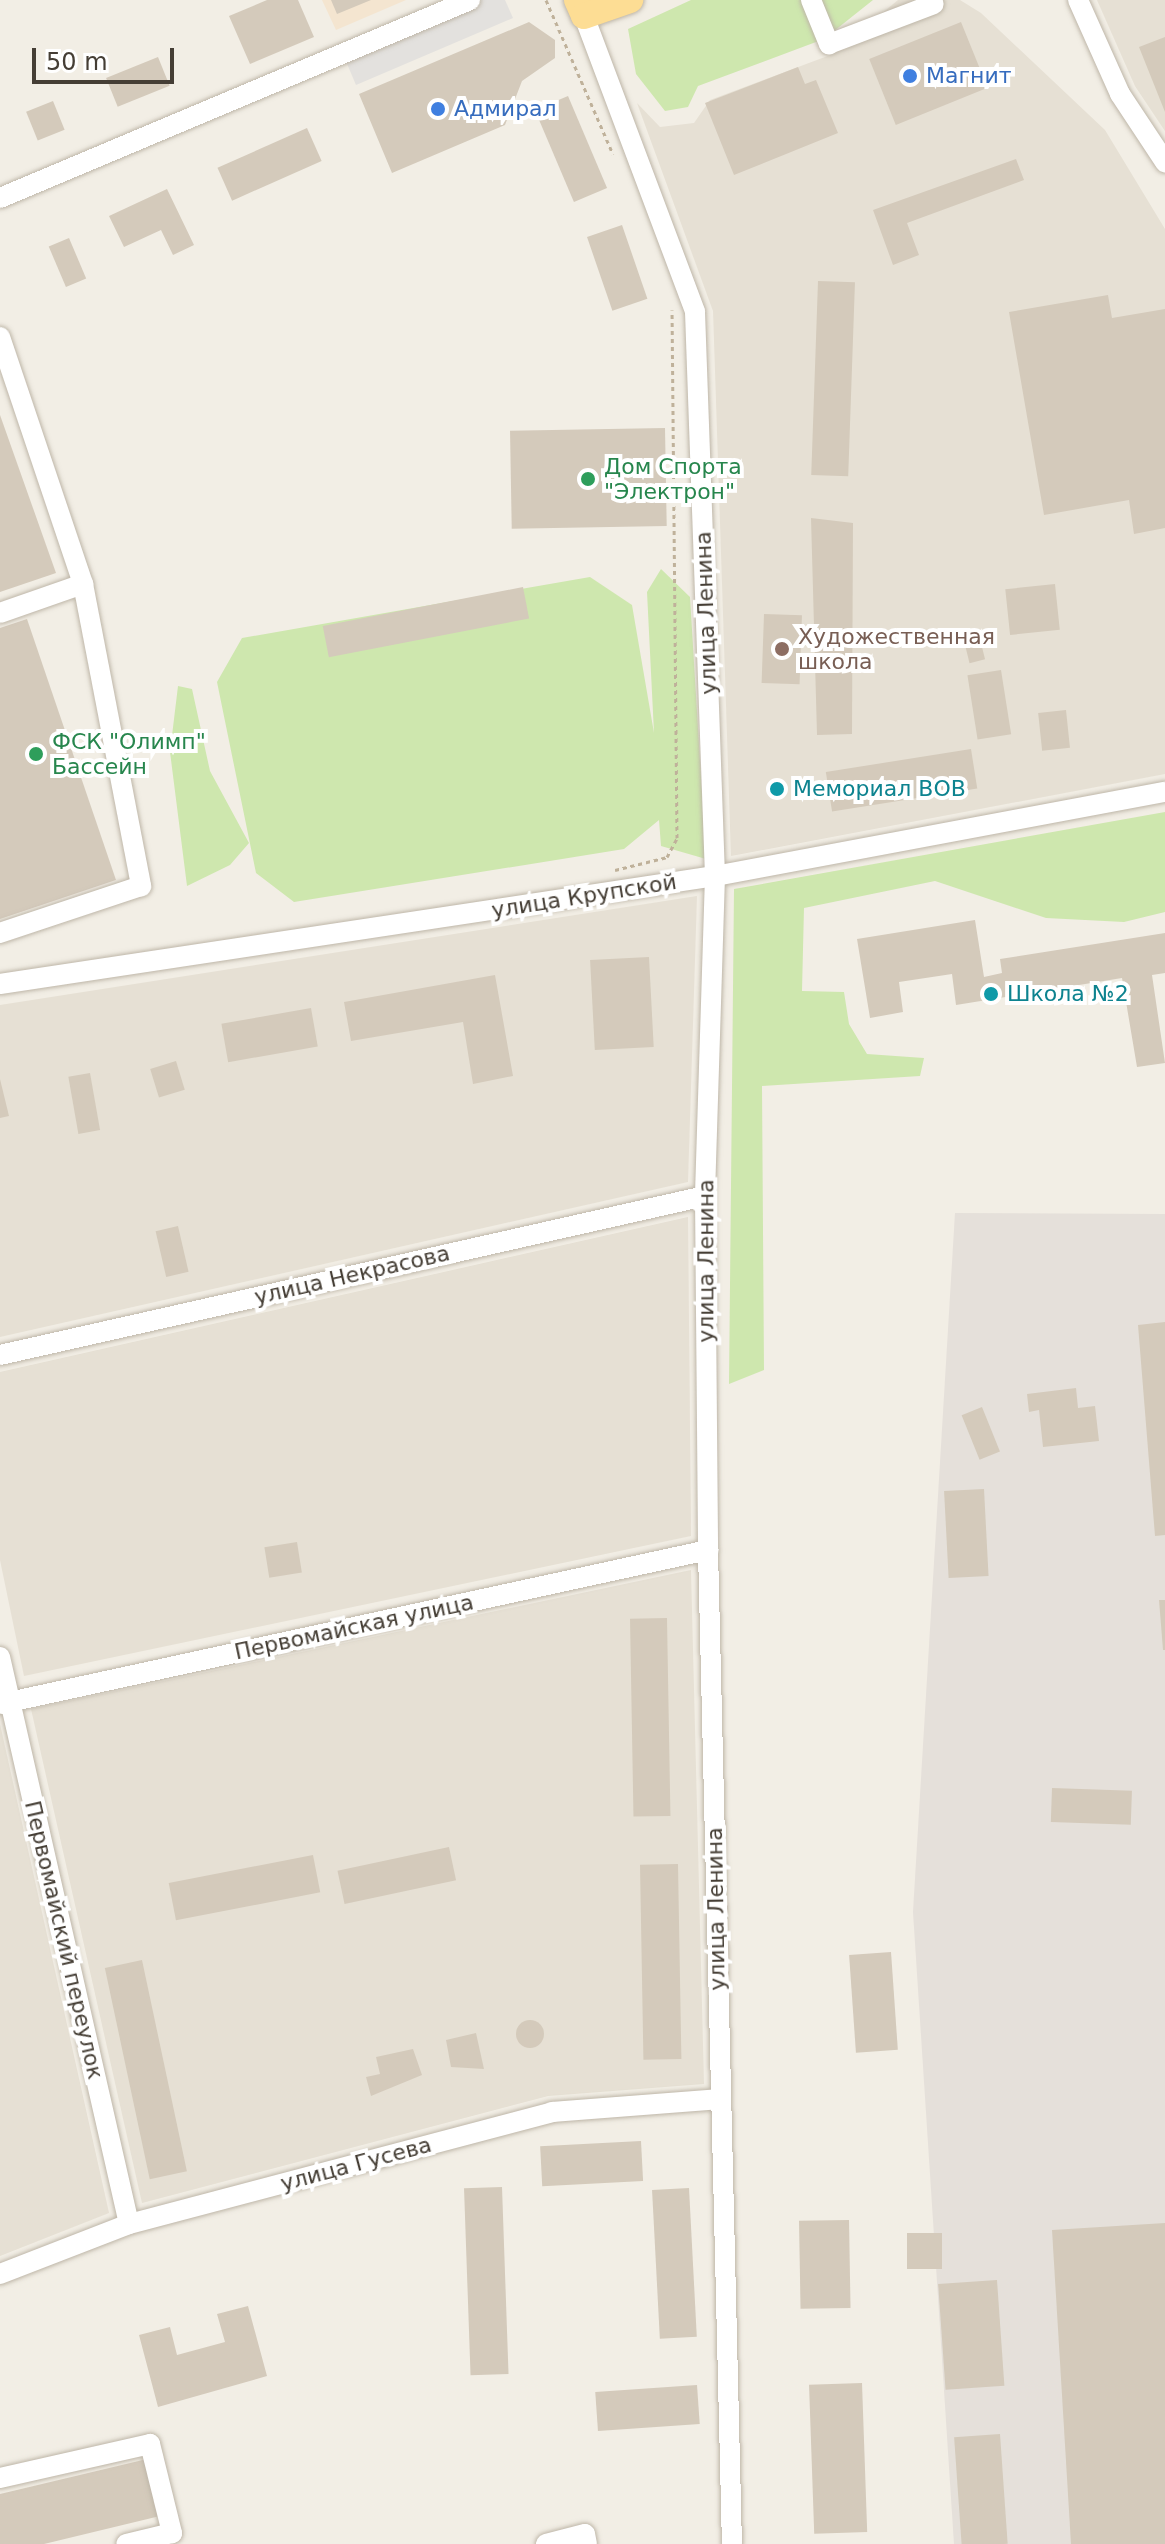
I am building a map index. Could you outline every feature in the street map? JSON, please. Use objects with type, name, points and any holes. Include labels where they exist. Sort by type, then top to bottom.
[{"type":"main road","points":[[580,8],[630,0]]},
{"type":"street","points":[[0,198],[470,0]]},
{"type":"street","points":[[811,0],[829,44],[934,4]]},
{"type":"street","points":[[1078,0],[1120,94],[1165,162]]},
{"type":"street","name":"улица Ленина","points":[[580,8],[695,312],[715,876],[705,1196],[708,1550],[732,2544]]},
{"type":"street","points":[[0,337],[83,584],[141,886],[0,933]]},
{"type":"street","points":[[0,613],[83,584]]},
{"type":"street","name":"улица Крупской","points":[[0,984],[715,876],[1165,792]]},
{"type":"street","name":"улица Некрасова","points":[[0,1355],[705,1196]]},
{"type":"street","name":"Первомайская улица","points":[[5,1703],[708,1550]]},
{"type":"street","name":"Первомайский переулок","points":[[0,1657],[5,1703],[129,2224]]},
{"type":"street","name":"улица Гусева","points":[[0,2274],[129,2224],[552,2112],[721,2099]]},
{"type":"street","points":[[0,2478],[150,2444],[172,2533],[126,2544]]},
{"type":"street","points":[[546,2544],[585,2534],[587,2544]]},
{"type":"path","points":[[546,0],[620,170]]},
{"type":"path","points":[[608,871],[667,857],[677,838],[671,302]]},
{"type":"shaded area","points":[[322,0],[406,0],[336,30]]},
{"type":"shaded area","points":[[482,0],[505,0],[513,18],[356,85],[345,59]]},
{"type":"shaded area","points":[[898,0],[960,0],[981,13],[1105,130],[1165,229],[1165,774],[731,856],[713,311],[637,103],[660,127],[694,123],[710,100],[833,54]]},
{"type":"shaded area","points":[[1097,0],[1165,0],[1165,131],[1135,86]]},
{"type":"shaded area","points":[[697,896],[688,1182],[0,1337],[0,1005]]},
{"type":"shaded area","points":[[955,1213],[1165,1214],[1165,2544],[954,2544],[913,1912]]},
{"type":"shaded area","points":[[688,1217],[691,1536],[24,1676],[0,1560],[0,1372]]},
{"type":"shaded area","points":[[691,1570],[704,2084],[548,2096],[142,2203],[31,1709]]},
{"type":"shaded area","points":[[0,1724],[109,2213],[0,2256]]},
{"type":"green space","points":[[691,0],[873,0],[824,39],[698,86],[688,107],[665,111],[636,74],[628,29]]},
{"type":"green space","points":[[661,569],[690,597],[706,859],[661,846],[659,820],[624,849],[294,902],[256,873],[217,682],[242,638],[590,577],[632,605],[654,733],[647,592]]},
{"type":"green space","points":[[178,686],[192,689],[210,771],[249,843],[230,865],[187,886],[170,752]]},
{"type":"green space","points":[[1165,812],[1165,912],[1124,922],[1046,918],[935,881],[804,908],[802,991],[844,992],[849,1024],[867,1054],[924,1058],[920,1076],[762,1086],[764,1370],[729,1384],[734,889]]},
{"type":"building","points":[[267,0],[298,0],[314,37],[250,64],[229,16]]},
{"type":"building","points":[[331,0],[371,0],[337,14]]},
{"type":"building","name":"Адмирал","points":[[529,22],[555,40],[555,58],[522,81],[505,125],[392,173],[359,94]]},
{"type":"building","points":[[961,22],[988,88],[896,125],[869,59]]},
{"type":"building","points":[[1165,37],[1165,112],[1139,47]]},
{"type":"building","points":[[158,57],[170,86],[118,107],[106,78]]},
{"type":"building","points":[[798,67],[805,84],[816,80],[838,133],[734,175],[705,103]]},
{"type":"building","points":[[568,96],[607,188],[574,202],[535,110]]},
{"type":"building","points":[[53,101],[65,130],[38,141],[26,112]]},
{"type":"building","points":[[307,128],[322,161],[232,201],[217,168]]},
{"type":"building","points":[[1016,159],[1024,180],[907,223],[919,255],[893,265],[873,210]]},
{"type":"building","points":[[167,189],[194,245],[173,255],[161,230],[124,247],[109,216]]},
{"type":"building","points":[[622,225],[647,299],[612,311],[587,237]]},
{"type":"building","points":[[69,238],[86,279],[66,287],[49,247]]},
{"type":"building","points":[[818,281],[855,282],[848,476],[811,475]]},
{"type":"building","points":[[1108,295],[1112,318],[1165,309],[1165,528],[1134,534],[1129,500],[1044,515],[1009,312]]},
{"type":"building","points":[[0,415],[56,573],[0,592]]},
{"type":"building","name":"Дом Спорта \"Электрон\"","points":[[665,428],[667,526],[512,529],[510,431]]},
{"type":"building","points":[[811,518],[853,523],[852,734],[817,735]]},
{"type":"building","points":[[1055,584],[1060,630],[1010,635],[1005,589]]},
{"type":"building","points":[[523,587],[529,618],[329,657],[323,626]]},
{"type":"building","name":"Художественная школа","points":[[764,614],[802,615],[800,684],[762,683]]},
{"type":"building","name":"ФСК \"Олимп\" Бассейн","points":[[27,619],[116,880],[0,919],[0,628]]},
{"type":"building","points":[[979,635],[985,659],[970,663],[963,639]]},
{"type":"building","points":[[1001,670],[1011,734],[978,740],[967,675]]},
{"type":"building","points":[[1066,710],[1070,748],[1042,751],[1038,713]]},
{"type":"building","points":[[971,749],[977,789],[832,812],[826,772]]},
{"type":"building","name":"Школа №2","points":[[975,920],[984,977],[1002,973],[1000,959],[1165,933],[1165,973],[1152,975],[1165,1063],[1137,1067],[1122,978],[956,1005],[952,974],[899,982],[903,1012],[870,1018],[857,939]]},
{"type":"building","points":[[649,957],[654,1047],[595,1050],[590,960]]},
{"type":"building","points":[[495,975],[513,1076],[473,1084],[463,1022],[351,1041],[344,1002]]},
{"type":"building","points":[[311,1008],[318,1046],[228,1062],[221,1024]]},
{"type":"building","points":[[176,1061],[185,1090],[159,1098],[150,1069]]},
{"type":"building","points":[[90,1073],[100,1130],[78,1134],[68,1077]]},
{"type":"building","points":[[0,1079],[9,1116],[0,1118]]},
{"type":"building","points":[[178,1226],[189,1272],[166,1277],[156,1231]]},
{"type":"building","points":[[1165,1322],[1165,1535],[1155,1536],[1138,1325]]},
{"type":"building","points":[[1076,1388],[1078,1408],[1095,1406],[1099,1441],[1043,1447],[1039,1410],[1029,1412],[1027,1394]]},
{"type":"building","points":[[982,1407],[1000,1452],[980,1460],[962,1415]]},
{"type":"building","points":[[984,1489],[989,1576],[949,1578],[944,1491]]},
{"type":"building","points":[[297,1542],[302,1573],[269,1578],[264,1547]]},
{"type":"building","points":[[1159,1600],[1165,1600],[1165,1650],[1163,1650]]},
{"type":"building","points":[[667,1618],[670,1816],[633,1817],[630,1619]]},
{"type":"building","points":[[1052,1788],[1132,1791],[1131,1825],[1051,1822]]},
{"type":"building","points":[[449,1847],[456,1880],[345,1904],[337,1871]]},
{"type":"building","points":[[313,1855],[320,1892],[176,1920],[169,1883]]},
{"type":"building","points":[[678,1864],[681,2059],[643,2060],[640,1865]]},
{"type":"building","points":[[891,1952],[898,2050],[856,2053],[849,1955]]},
{"type":"building","points":[[142,1960],[187,2171],[150,2179],[105,1968]]},
{"type":"building","points":[[530,2020],[540,2024],[544,2034],[540,2044],[530,2048],[520,2044],[516,2034],[520,2024]]},
{"type":"building","points":[[476,2033],[484,2069],[451,2067],[446,2040]]},
{"type":"building","points":[[413,2049],[422,2075],[371,2096],[366,2077],[380,2074],[376,2057]]},
{"type":"building","points":[[641,2141],[643,2181],[542,2186],[540,2146]]},
{"type":"building","points":[[502,2187],[509,2374],[471,2375],[464,2188]]},
{"type":"building","points":[[689,2188],[697,2337],[660,2339],[652,2190]]},
{"type":"building","points":[[849,2220],[851,2308],[801,2309],[799,2221]]},
{"type":"building","points":[[1165,2223],[1165,2544],[1071,2544],[1052,2230]]},
{"type":"building","points":[[907,2233],[942,2233],[942,2269],[907,2269]]},
{"type":"building","points":[[997,2280],[1004,2386],[946,2390],[938,2284]]},
{"type":"building","points":[[248,2306],[267,2376],[158,2407],[139,2335],[170,2327],[177,2355],[225,2342],[217,2314]]},
{"type":"building","points":[[862,2383],[867,2532],[814,2534],[809,2385]]},
{"type":"building","points":[[697,2385],[700,2424],[598,2431],[595,2392]]},
{"type":"building","points":[[1000,2434],[1008,2544],[962,2544],[954,2437]]},
{"type":"building","points":[[147,2459],[160,2516],[44,2544],[0,2544],[0,2494]]},
{"type":"place","name":"Магнит","points":[[910,76]]},
{"type":"place","name":"Адмирал","points":[[438,109]]},
{"type":"place","name":"Дом Спорта \"Электрон\"","points":[[588,479]]},
{"type":"place","name":"Художественная школа","points":[[782,649]]},
{"type":"place","name":"ФСК \"Олимп\" Бассейн","points":[[36,754]]},
{"type":"place","name":"Мемориал ВОВ","points":[[777,789]]},
{"type":"place","name":"Школа №2","points":[[991,994]]}]
